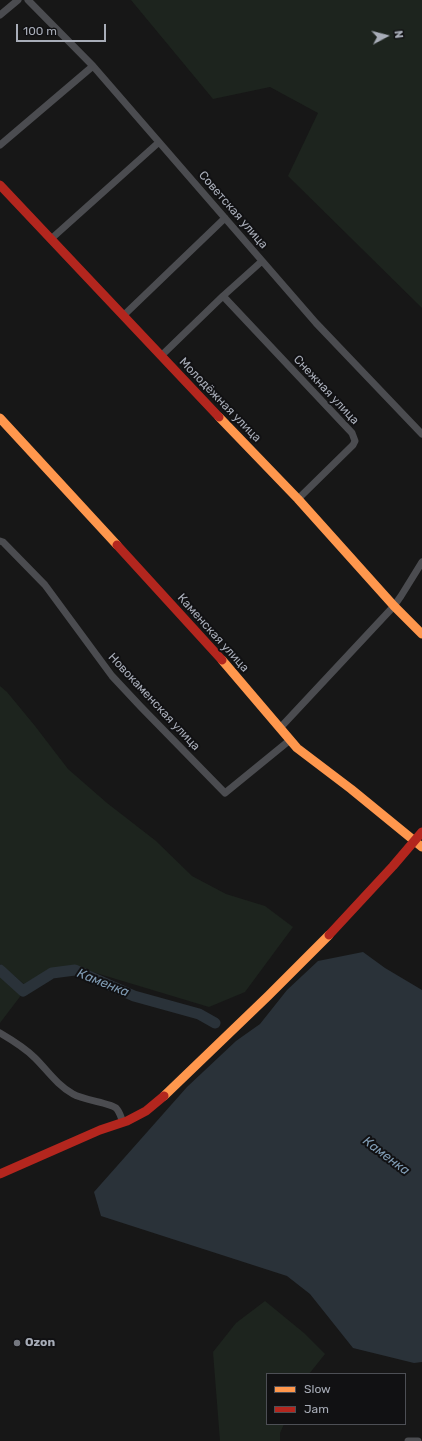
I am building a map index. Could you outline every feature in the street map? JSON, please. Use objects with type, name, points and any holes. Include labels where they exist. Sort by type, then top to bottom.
[{"type":"street","points":[[0,15],[18,0]]},
{"type":"street","name":"Советская улица","points":[[28,0],[93,66],[158,143],[316,323],[422,434]]},
{"type":"street","points":[[0,145],[93,66]]},
{"type":"street","points":[[51,240],[158,143]]},
{"type":"street","name":"Молодёжная улица","points":[[0,185],[298,499],[394,606],[422,634]]},
{"type":"street","points":[[124,315],[225,218]]},
{"type":"street","points":[[161,356],[222,296],[262,261]]},
{"type":"street","name":"Снежная улица","points":[[222,296],[352,433],[355,441],[353,445],[298,499]]},
{"type":"street","name":"Каменская улица","points":[[0,418],[212,648],[297,748],[422,847]]},
{"type":"street","name":"Новокаменская улица","points":[[0,541],[3,542],[45,585],[112,676],[225,793],[290,740]]},
{"type":"street","points":[[280,728],[394,606],[422,562]]},
{"type":"street","points":[[0,1174],[146,1111],[171,1090],[321,946],[391,869],[422,832]]},
{"type":"street","points":[[0,1033],[35,1057],[58,1083],[74,1095],[113,1106],[118,1110],[123,1122]]},
{"type":"street","points":[[408,1441],[418,1441]]},
{"type":"shaded area","points":[[131,0],[422,0],[422,308],[288,176],[318,113],[270,87],[213,99]]},
{"type":"shaded area","points":[[0,686],[7,692],[35,726],[68,769],[107,803],[156,841],[192,876],[226,894],[265,906],[293,927],[245,992],[209,1007],[77,966],[49,970],[24,984],[0,964]]},
{"type":"shaded area","points":[[0,975],[22,994],[0,1023]]},
{"type":"shaded area","points":[[265,1301],[304,1333],[325,1354],[310,1373],[266,1373],[266,1425],[284,1425],[280,1433],[280,1441],[220,1441],[213,1352],[236,1323]]},
{"type":"water","points":[[363,952],[385,968],[422,990],[422,1362],[414,1363],[353,1348],[310,1294],[287,1276],[101,1216],[94,1192],[187,1087],[236,1041],[260,1024],[287,990],[318,961]]},
{"type":"waterway","name":"Каменка","points":[[0,970],[23,991],[52,973],[75,970],[134,996],[199,1014],[215,1023]]},
{"type":"traffic: slow","points":[[219,417],[298,499],[394,606],[422,634]]},
{"type":"traffic: slow","points":[[0,418],[117,545]]},
{"type":"traffic: slow","points":[[222,660],[297,748],[351,789],[422,847]]},
{"type":"traffic: slow","points":[[164,1096],[329,935]]},
{"type":"traffic: jam","points":[[0,185],[219,417]]},
{"type":"traffic: jam","points":[[117,545],[222,660]]},
{"type":"traffic: jam","points":[[329,935],[393,866],[422,832]]},
{"type":"traffic: jam","points":[[0,1174],[100,1130],[127,1121],[146,1111],[164,1096]]},
{"type":"place","name":"Ozon","points":[[17,1343]]}]
